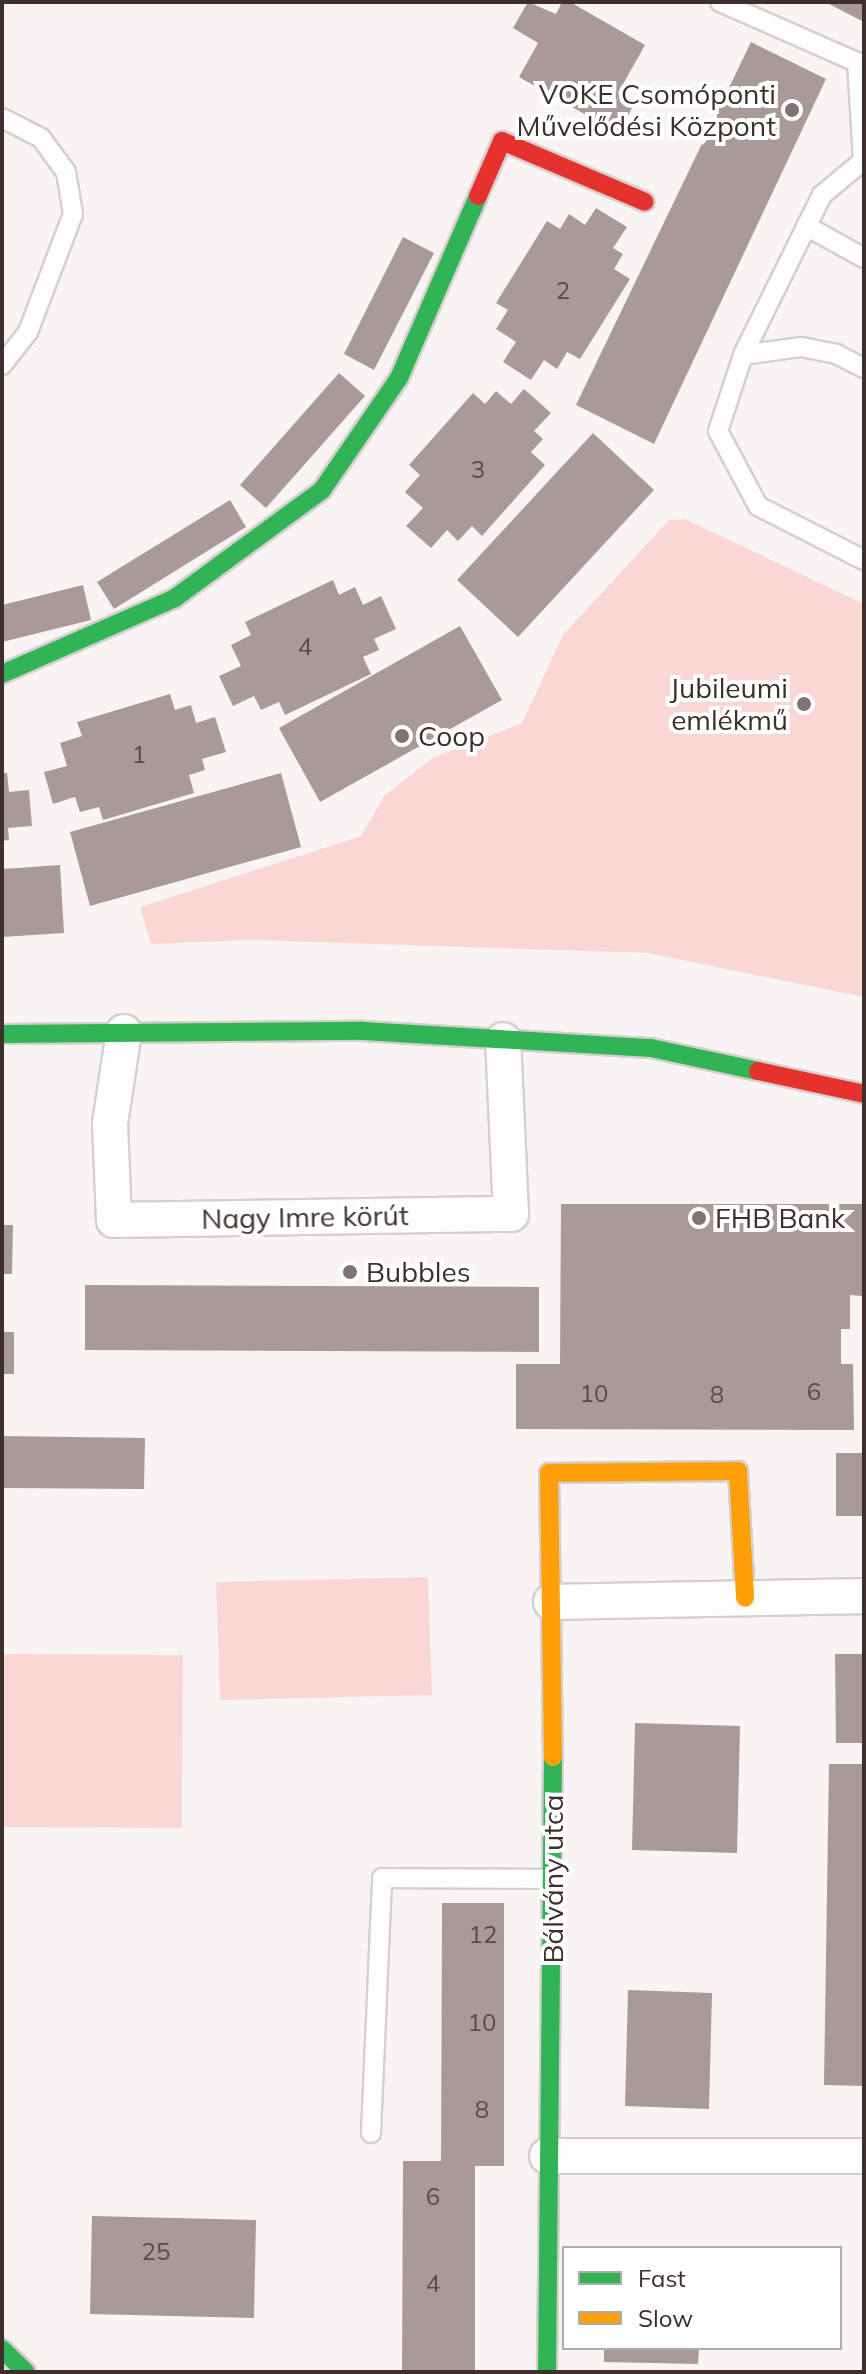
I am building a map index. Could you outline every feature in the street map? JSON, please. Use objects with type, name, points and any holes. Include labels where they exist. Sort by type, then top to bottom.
[{"type":"street","points":[[2,674],[175,598],[322,490],[399,378],[502,141],[645,202]]},
{"type":"street","points":[[2,1034],[363,1031],[651,1048],[864,1094]]},
{"type":"street","name":"Nagy Imre körút","points":[[124,1032],[110,1124],[114,1220],[511,1214],[503,1040]]},
{"type":"street","name":"Bálvány utca","points":[[547,2372],[547,2156],[555,1879],[549,1473],[738,1471],[745,1598]]},
{"type":"street","points":[[551,1602],[864,1596]]},
{"type":"street","points":[[547,2156],[864,2156]]},
{"type":"street","points":[[2,2349],[26,2372]]},
{"type":"lane","points":[[720,2],[857,62],[864,160],[822,195],[743,355],[718,431],[737,472],[758,506],[864,560]]},
{"type":"lane","points":[[2,118],[41,138],[66,172],[73,214],[28,332],[2,365]]},
{"type":"lane","points":[[806,226],[864,258]]},
{"type":"lane","points":[[743,355],[801,347],[836,354],[864,368]]},
{"type":"lane","points":[[371,2133],[382,1878],[555,1879]]},
{"type":"shaded area","points":[[685,519],[864,604],[864,997],[648,953],[251,940],[151,944],[140,907],[361,836],[384,796],[433,758],[522,723],[563,635],[669,520]]},
{"type":"shaded area","points":[[428,1577],[432,1695],[220,1700],[216,1582]]},
{"type":"shaded area","points":[[2,1654],[183,1655],[182,1828],[2,1827]]},
{"type":"building","points":[[528,2],[556,14],[562,2],[570,2],[645,45],[618,93],[635,103],[618,133],[519,77],[538,43],[513,28]]},
{"type":"building","points":[[825,2],[864,2],[864,22]]},
{"type":"building","points":[[751,42],[826,79],[654,444],[576,405]]},
{"type":"building","points":[[596,208],[627,227],[613,248],[623,254],[614,269],[630,279],[580,359],[567,352],[557,369],[544,360],[531,380],[503,362],[516,342],[496,329],[508,310],[496,303],[547,221],[560,229],[569,214],[585,225]]},
{"type":"building","points":[[403,237],[434,253],[374,370],[344,354]]},
{"type":"building","points":[[339,373],[365,396],[266,508],[240,485]]},
{"type":"building","points":[[524,389],[551,413],[534,431],[543,439],[531,452],[545,465],[482,536],[472,526],[458,541],[447,530],[431,548],[406,526],[423,508],[405,492],[420,475],[409,465],[473,393],[485,404],[496,391],[511,404]]},
{"type":"building","points":[[593,433],[654,490],[518,637],[457,580]]},
{"type":"building","points":[[230,500],[246,527],[114,609],[97,582]]},
{"type":"building","points":[[333,580],[339,595],[355,587],[363,605],[381,596],[396,629],[374,639],[379,650],[363,657],[371,674],[285,715],[279,702],[261,710],[254,696],[233,706],[219,676],[241,666],[231,645],[251,635],[245,622]]},
{"type":"building","points":[[83,585],[91,620],[2,642],[2,605]]},
{"type":"building","points":[[460,626],[502,700],[320,802],[279,728]]},
{"type":"building","points":[[170,694],[175,710],[191,705],[196,723],[215,717],[226,752],[202,759],[205,770],[189,775],[194,793],[103,820],[99,807],[80,812],[75,797],[53,804],[44,772],[67,766],[60,743],[82,736],[77,722]]},
{"type":"building","points":[[2,773],[7,773],[9,792],[29,790],[32,826],[8,828],[9,840],[2,841]]},
{"type":"building","points":[[281,773],[301,847],[90,906],[70,832]]},
{"type":"building","points":[[60,865],[64,933],[2,937],[2,869]]},
{"type":"building","points":[[561,1204],[863,1204],[863,1296],[850,1295],[850,1329],[841,1329],[841,1364],[853,1364],[854,1430],[516,1429],[516,1364],[560,1364]]},
{"type":"building","points":[[2,1225],[13,1225],[12,1274],[2,1274]]},
{"type":"building","points":[[85,1285],[539,1287],[539,1352],[85,1350]]},
{"type":"building","points":[[2,1332],[14,1332],[14,1374],[2,1374]]},
{"type":"building","points":[[2,1436],[145,1438],[144,1489],[2,1488]]},
{"type":"building","points":[[836,1453],[864,1453],[864,1516],[836,1516]]},
{"type":"building","points":[[835,1654],[864,1654],[864,1743],[836,1743]]},
{"type":"building","points":[[635,1723],[740,1726],[737,1853],[632,1850]]},
{"type":"building","points":[[829,1764],[864,1764],[863,2086],[824,2085]]},
{"type":"building","points":[[442,1903],[504,1903],[504,2166],[475,2166],[475,2372],[402,2372],[403,2161],[441,2161]]},
{"type":"building","points":[[628,1990],[712,1993],[709,2109],[625,2106]]},
{"type":"building","points":[[92,2216],[256,2220],[254,2318],[90,2314]]},
{"type":"building","points":[[604,2350],[699,2350],[698,2364],[604,2362]]},
{"type":"traffic: fast","points":[[2,674],[175,598],[322,490],[399,378],[478,196]]},
{"type":"traffic: fast","points":[[2,1034],[363,1031],[651,1048],[758,1071]]},
{"type":"traffic: fast","points":[[547,2372],[553,1757]]},
{"type":"traffic: fast","points":[[2,2349],[26,2372]]},
{"type":"traffic: slow","points":[[553,1757],[549,1473],[738,1471],[745,1598]]},
{"type":"traffic: jam","points":[[478,196],[502,141],[645,202]]},
{"type":"traffic: jam","points":[[758,1071],[864,1094]]},
{"type":"place","name":"VOKE Csomóponti Művelődési Központ","points":[[792,110]]},
{"type":"place","name":"Jubileumi emlékmű","points":[[804,704]]},
{"type":"place","name":"Coop","points":[[402,736]]},
{"type":"place","name":"FHB Bank","points":[[699,1218]]},
{"type":"place","name":"Bubbles","points":[[350,1272]]}]
